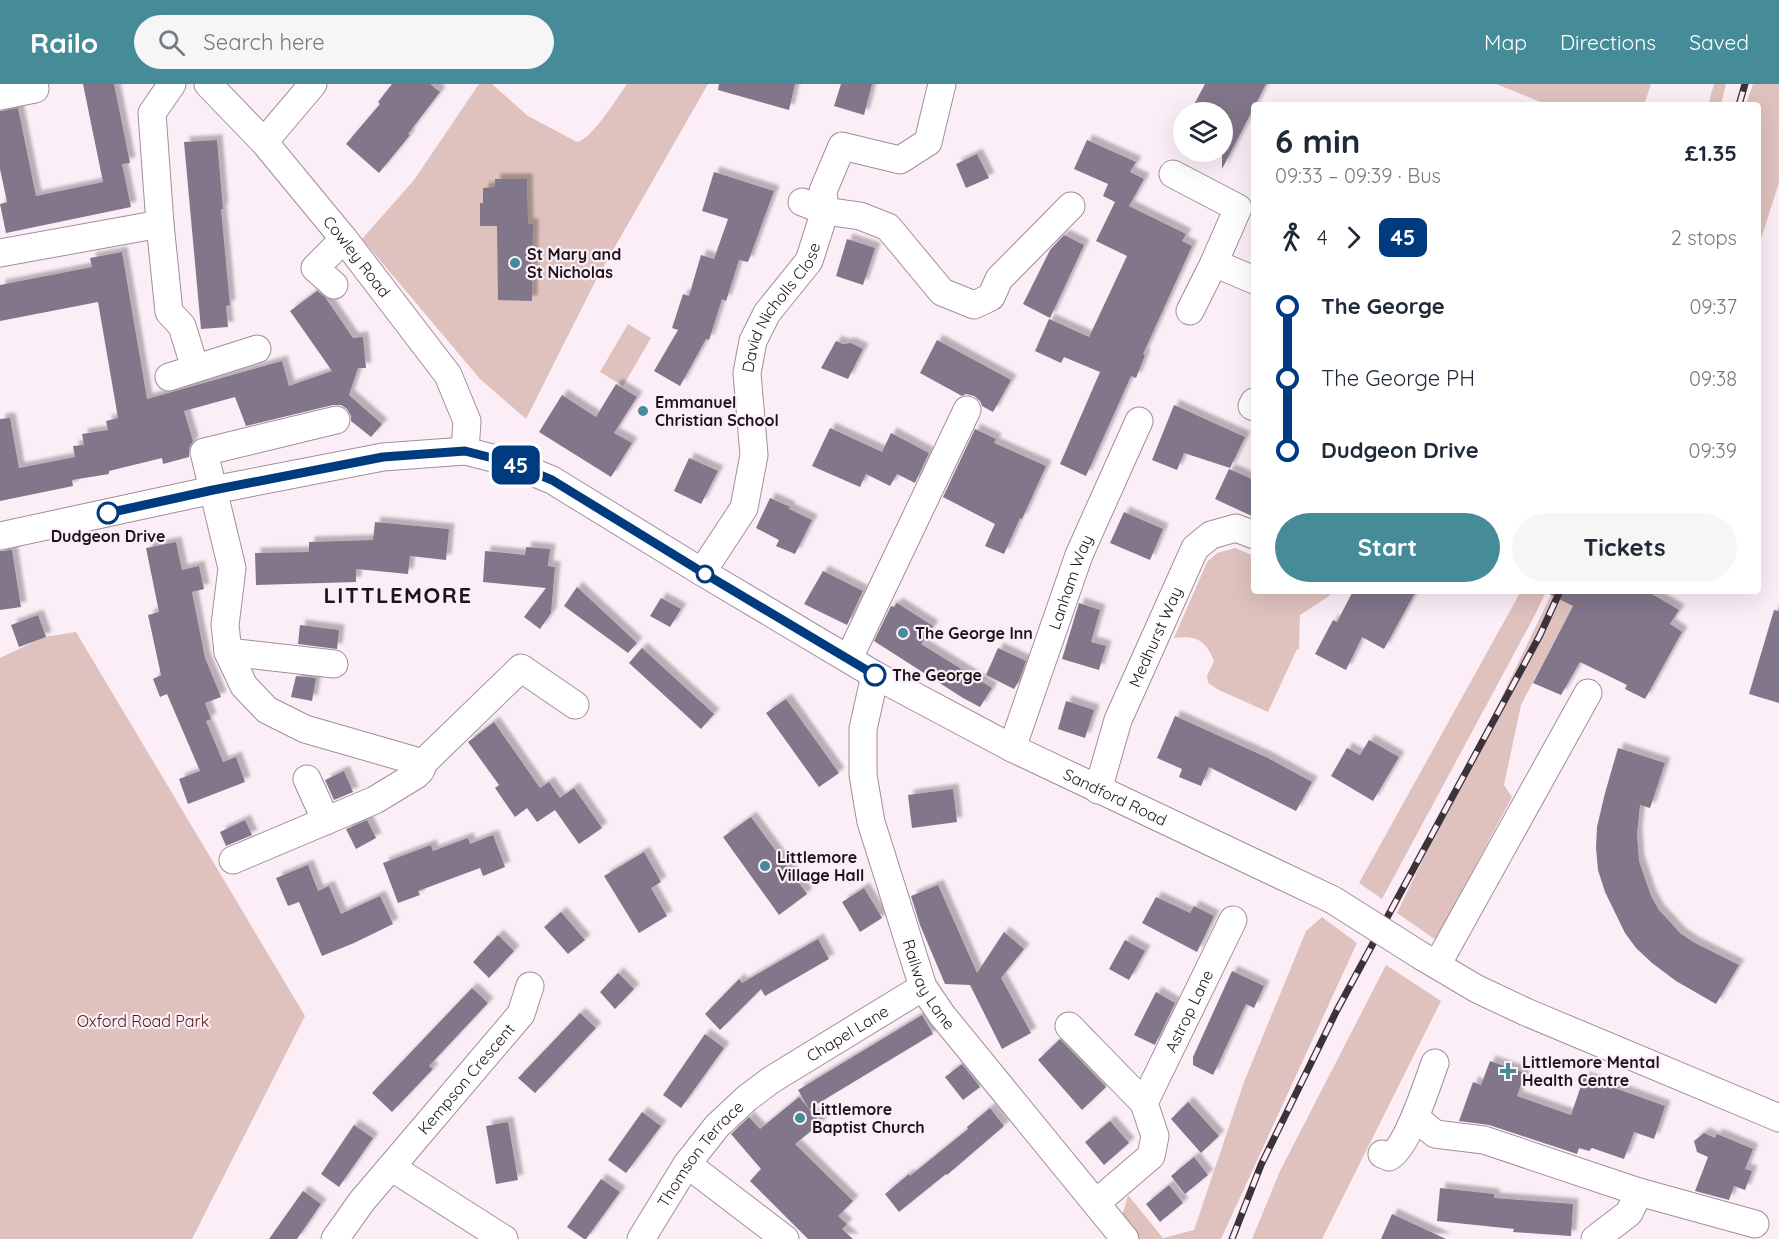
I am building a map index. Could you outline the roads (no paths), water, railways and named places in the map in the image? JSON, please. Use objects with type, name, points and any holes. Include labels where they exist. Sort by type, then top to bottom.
[{"type":"street","points":[[172,84],[152,113],[160,224],[169,312],[182,326],[195,368]]},
{"type":"street","name":"Cowley Road","points":[[208,84],[264,142],[344,238],[448,375],[467,421],[465,451]]},
{"type":"street","points":[[264,142],[313,84]]},
{"type":"street","name":"David Nicholls Close","points":[[702,572],[744,508],[754,455],[747,373],[753,341],[767,313],[809,261],[813,207],[823,191],[842,146],[900,160],[928,142],[942,84]]},
{"type":"street","points":[[0,96],[35,89]]},
{"type":"street","points":[[1173,174],[1238,208],[1190,311]]},
{"type":"street","points":[[813,207],[860,216],[888,227],[942,292],[974,304],[991,297],[999,279],[1071,206]]},
{"type":"street","points":[[0,253],[160,224]]},
{"type":"street","points":[[334,285],[315,268],[344,238]]},
{"type":"street","points":[[1214,262],[1251,279]]},
{"type":"street","points":[[169,377],[257,349]]},
{"type":"street","points":[[849,658],[967,411]]},
{"type":"street","points":[[336,420],[204,452],[232,568],[225,626],[228,652],[243,686],[267,710],[305,729],[423,763]]},
{"type":"street","name":"Lanham Way","points":[[1012,748],[1079,555],[1139,422]]},
{"type":"street","name":"Sandford Road","points":[[0,536],[213,490],[383,457],[465,451],[508,462],[552,480],[875,675],[1012,748],[1333,900],[1477,989],[1526,1012],[1779,1118]]},
{"type":"street","name":"Medhurst Way","points":[[1098,790],[1118,720],[1195,548],[1211,535],[1236,528],[1251,534]]},
{"type":"street","points":[[228,652],[334,664]]},
{"type":"street","points":[[233,860],[375,800],[416,775],[423,763],[521,668],[575,705]]},
{"type":"street","name":"Railway Lane","points":[[875,675],[863,729],[863,775],[871,822],[923,987],[942,1015],[1125,1239]]},
{"type":"street","points":[[1430,961],[1588,693]]},
{"type":"street","points":[[307,779],[326,821]]},
{"type":"street","name":"Astrop Lane","points":[[1144,1103],[1233,920]]},
{"type":"street","name":"Kempson Crescent","points":[[335,1239],[362,1201],[521,1014],[530,986]]},
{"type":"street","name":"Chapel Lane","points":[[771,1080],[923,987]]},
{"type":"street","points":[[1069,1026],[1144,1103],[1155,1136],[1151,1156],[1096,1203]]},
{"type":"street","points":[[1382,1154],[1389,1157],[1400,1146],[1415,1117],[1435,1063]]},
{"type":"street","name":"Thomson Terrace","points":[[641,1239],[687,1164],[717,1126],[747,1098],[771,1080]]},
{"type":"street","points":[[1415,1117],[1435,1134],[1484,1140],[1639,1192],[1755,1224]]},
{"type":"street","points":[[687,1164],[785,1239]]},
{"type":"street","points":[[391,1167],[504,1239]]},
{"type":"street","points":[[1595,1239],[1629,1213],[1639,1192]]},
{"type":"railway","points":[[1740,102],[1745,84]]},
{"type":"railway","points":[[1232,1239],[1261,1165],[1337,1010],[1540,635],[1559,594]]},
{"type":"place","name":"St Mary and St Nicholas","points":[[515,263]]},
{"type":"place","name":"Emmanuel Christian School","points":[[643,411]]},
{"type":"place","name":"Dudgeon Drive","points":[[108,513]]},
{"type":"place","name":"The George Inn","points":[[903,633]]},
{"type":"place","name":"The George","points":[[875,675]]},
{"type":"place","name":"Littlemore Village Hall","points":[[765,866]]},
{"type":"place","name":"Littlemore Mental Health Centre","points":[[1508,1071]]},
{"type":"place","name":"Littlemore Baptist Church","points":[[800,1118]]},
{"type":"district","name":"LITTLEMORE","points":[[398,595]]},
{"type":"park label","name":"Oxford Road Park","points":[[143,1021]]}]
